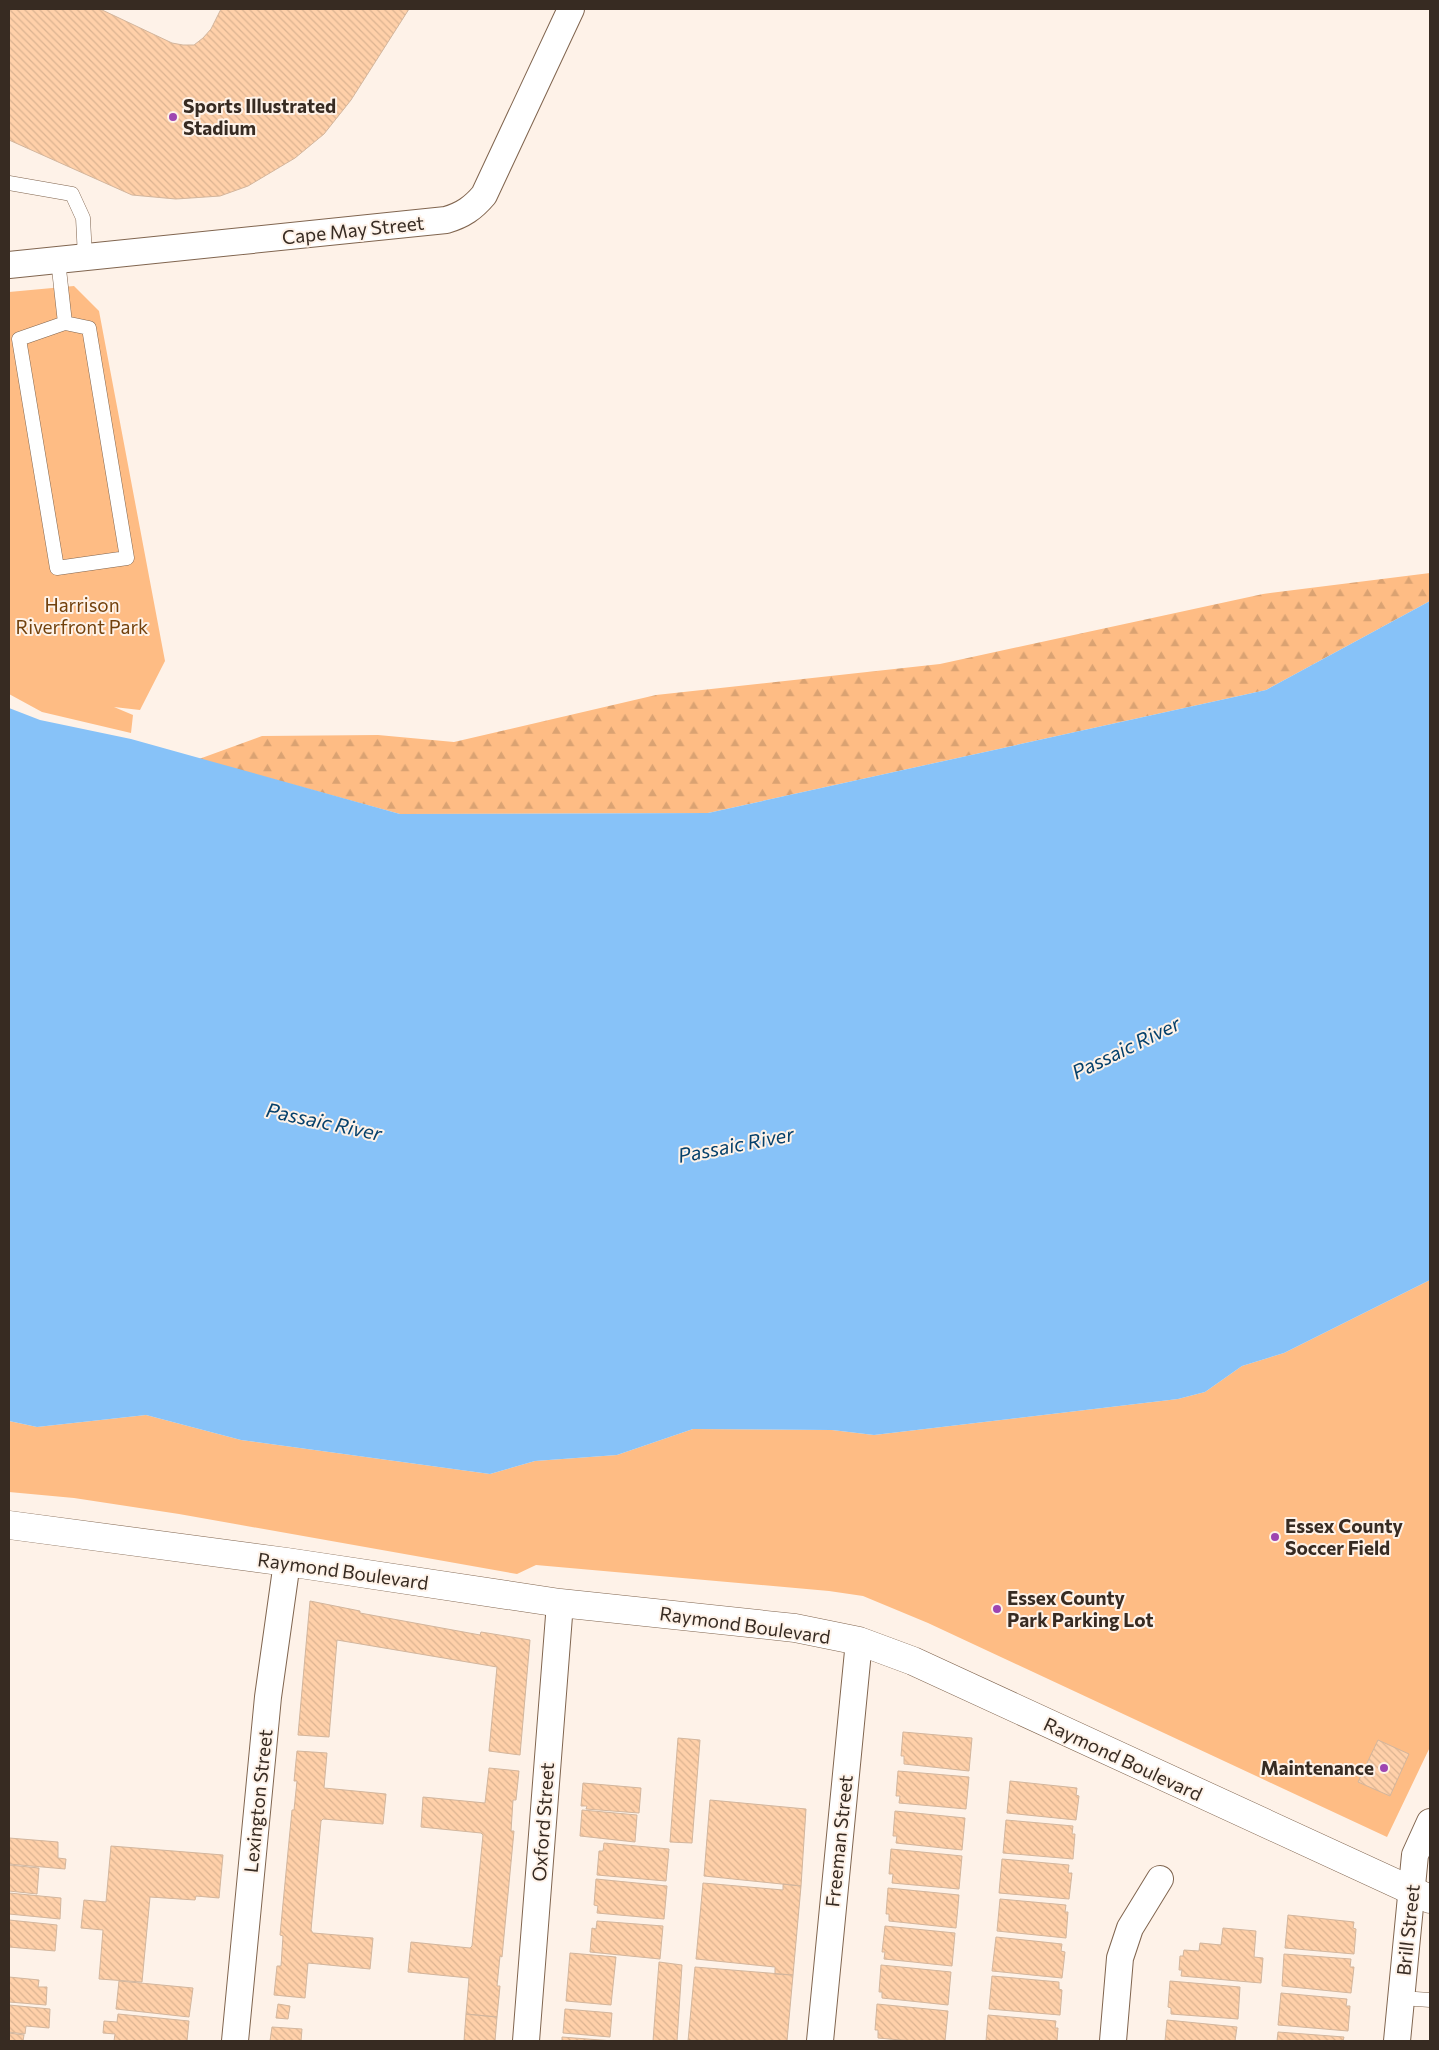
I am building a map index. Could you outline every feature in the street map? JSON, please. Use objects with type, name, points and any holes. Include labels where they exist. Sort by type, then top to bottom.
[{"type":"main road","name":"Raymond Boulevard","points":[[9,1525],[287,1562],[560,1603],[795,1628],[859,1642],[913,1661],[1421,1895]]},
{"type":"street","name":"Cape May Street","points":[[9,265],[446,220],[460,216],[474,207],[484,195],[571,9]]},
{"type":"street","name":"Lexington Street","points":[[235,2041],[268,1698],[287,1562]]},
{"type":"street","name":"Oxford Street","points":[[526,2041],[560,1603]]},
{"type":"street","name":"Freeman Street","points":[[820,2041],[859,1642]]},
{"type":"street","name":"Brill Street","points":[[1397,2041],[1401,1998],[1421,1895],[1416,1855],[1430,1822]]},
{"type":"street","points":[[1113,2041],[1120,1958],[1130,1928],[1160,1879]]},
{"type":"lane","points":[[9,184],[72,194],[83,218],[85,257]]},
{"type":"lane","points":[[58,260],[65,323]]},
{"type":"lane","points":[[65,323],[89,328],[127,558],[57,568],[19,339],[65,323]]},
{"type":"lane","points":[[1401,1998],[1430,2000]]},
{"type":"green space","name":"Harrison Riverfront Park","points":[[74,286],[99,311],[165,661],[140,710],[114,707],[133,715],[131,733],[42,712],[9,694],[9,292]]},
{"type":"green space","points":[[1430,573],[1430,601],[1266,690],[708,813],[400,814],[199,759],[262,736],[378,735],[454,742],[656,695],[940,664],[1263,594]]},
{"type":"green space","points":[[1430,1280],[1430,1747],[1387,1837],[928,1623],[863,1596],[829,1591],[536,1565],[517,1574],[179,1514],[74,1498],[9,1492],[9,1421],[37,1427],[146,1415],[241,1440],[490,1474],[535,1461],[617,1455],[693,1429],[832,1430],[874,1435],[1178,1399],[1205,1392],[1242,1366],[1284,1353]]},
{"type":"water","name":"Passaic River","points":[[1430,601],[1430,1280],[1284,1353],[1242,1366],[1205,1392],[1178,1399],[874,1435],[832,1430],[693,1429],[617,1455],[535,1461],[490,1474],[241,1440],[146,1415],[37,1427],[9,1421],[9,708],[40,720],[131,739],[400,814],[708,813],[1266,690]]},
{"type":"building","name":"Sports Illustrated Stadium","points":[[9,9],[100,9],[172,43],[194,45],[211,29],[221,9],[409,9],[351,100],[324,134],[295,158],[248,186],[220,196],[176,199],[132,195],[9,140]]},
{"type":"building","points":[[310,1601],[360,1611],[360,1613],[480,1635],[481,1632],[530,1640],[520,1755],[489,1751],[497,1667],[337,1640],[329,1737],[298,1735]]},
{"type":"building","points":[[903,1732],[972,1738],[969,1771],[904,1764],[904,1756],[901,1756]]},
{"type":"building","points":[[678,1738],[700,1740],[692,1843],[670,1842]]},
{"type":"building","name":"Maintenance","points":[[1378,1740],[1409,1754],[1390,1796],[1358,1782]]},
{"type":"building","points":[[297,1751],[327,1753],[324,1788],[386,1794],[383,1824],[323,1819],[321,1821],[311,1930],[313,1933],[373,1938],[370,1969],[308,1963],[305,1998],[274,1995],[277,1966],[281,1966],[283,1936],[280,1935],[292,1810],[294,1810],[297,1781],[294,1781]]},
{"type":"building","points":[[489,1768],[519,1771],[516,1800],[513,1800],[511,1831],[514,1831],[502,1957],[500,1956],[497,1986],[500,1986],[497,2017],[466,2014],[469,1978],[408,1972],[411,1942],[470,1948],[472,1946],[483,1835],[481,1833],[421,1827],[423,1797],[485,1803]]},
{"type":"building","points":[[898,1771],[969,1777],[966,1809],[899,1803],[900,1796],[896,1796]]},
{"type":"building","points":[[1010,1781],[1077,1788],[1076,1795],[1079,1796],[1076,1820],[1007,1813]]},
{"type":"building","points":[[583,1783],[641,1788],[639,1813],[586,1809],[587,1806],[581,1806]]},
{"type":"building","points":[[710,1800],[806,1809],[801,1886],[704,1876]]},
{"type":"building","points":[[582,1810],[637,1815],[635,1842],[580,1836]]},
{"type":"building","points":[[895,1811],[965,1818],[962,1850],[896,1843],[897,1836],[893,1836]]},
{"type":"building","points":[[1006,1820],[1073,1826],[1072,1834],[1075,1834],[1073,1859],[1003,1853]]},
{"type":"building","points":[[9,1838],[58,1842],[58,1858],[66,1859],[65,1869],[9,1864]]},
{"type":"building","points":[[604,1843],[669,1849],[666,1881],[597,1875],[599,1851],[603,1851]]},
{"type":"building","points":[[111,1846],[223,1855],[219,1898],[196,1896],[195,1900],[150,1897],[142,1982],[99,1979],[103,1930],[81,1928],[84,1900],[106,1902]]},
{"type":"building","points":[[891,1849],[962,1856],[959,1889],[892,1883],[893,1874],[889,1874]]},
{"type":"building","points":[[1002,1859],[1069,1865],[1068,1873],[1072,1873],[1069,1899],[999,1893]]},
{"type":"building","points":[[9,1865],[39,1868],[37,1894],[9,1891]]},
{"type":"building","points":[[596,1879],[667,1886],[664,1919],[597,1913],[598,1906],[594,1905]]},
{"type":"building","points":[[703,1883],[783,1890],[783,1884],[801,1886],[793,1975],[775,1974],[775,1967],[696,1959]]},
{"type":"building","points":[[888,1888],[959,1895],[956,1928],[889,1921],[889,1914],[886,1914]]},
{"type":"building","points":[[9,1893],[61,1898],[60,1919],[9,1914]]},
{"type":"building","points":[[1000,1899],[1066,1905],[1065,1912],[1068,1912],[1066,1938],[997,1931]]},
{"type":"building","points":[[1288,1915],[1354,1922],[1353,1928],[1356,1929],[1354,1954],[1285,1948]]},
{"type":"building","points":[[9,1920],[57,1925],[55,1951],[9,1947]]},
{"type":"building","points":[[597,1921],[663,1926],[660,1959],[590,1952],[592,1928],[596,1929]]},
{"type":"building","points":[[885,1926],[955,1933],[952,1966],[884,1959],[885,1952],[882,1952]]},
{"type":"building","points":[[1223,1928],[1256,1931],[1254,1957],[1263,1958],[1261,1983],[1181,1976],[1182,1970],[1179,1970],[1180,1956],[1183,1956],[1184,1950],[1199,1951],[1200,1943],[1221,1945]]},
{"type":"building","points":[[996,1937],[1062,1944],[1061,1951],[1065,1952],[1062,1978],[992,1971]]},
{"type":"building","points":[[570,1953],[616,1957],[611,2005],[566,2001]]},
{"type":"building","points":[[1284,1954],[1351,1959],[1350,1967],[1354,1967],[1351,1993],[1282,1986]]},
{"type":"building","points":[[659,1962],[682,1965],[677,2041],[653,2041]]},
{"type":"building","points":[[881,1965],[951,1972],[948,2005],[882,1998],[882,1992],[879,1992]]},
{"type":"building","points":[[695,1967],[793,1975],[787,2041],[688,2041]]},
{"type":"building","points":[[992,1976],[1059,1982],[1059,1989],[1062,1990],[1060,2015],[989,2009]]},
{"type":"building","points":[[9,1977],[39,1980],[38,1987],[47,1987],[46,2005],[9,2002]]},
{"type":"building","points":[[119,1981],[193,1988],[189,2017],[116,2009]]},
{"type":"building","points":[[1170,1981],[1240,1987],[1238,2019],[1171,2014],[1171,2008],[1168,2007]]},
{"type":"building","points":[[1281,1993],[1347,1999],[1346,2006],[1350,2006],[1348,2031],[1278,2025]]},
{"type":"building","points":[[278,2004],[290,2006],[288,2019],[276,2018]]},
{"type":"building","points":[[877,2004],[948,2011],[945,2041],[878,2038],[878,2030],[875,2030]]},
{"type":"building","points":[[9,2005],[50,2009],[49,2028],[26,2026],[25,2034],[9,2032]]},
{"type":"building","points":[[565,2009],[612,2013],[610,2037],[563,2033]]},
{"type":"building","points":[[118,2014],[189,2021],[187,2041],[114,2041],[115,2034],[103,2033],[104,2021],[117,2022]]},
{"type":"building","points":[[466,2014],[497,2017],[495,2041],[464,2041]]},
{"type":"building","points":[[988,2015],[1056,2021],[1055,2028],[1058,2028],[1057,2041],[986,2041]]},
{"type":"building","points":[[1167,2020],[1237,2027],[1235,2041],[1165,2041]]},
{"type":"building","points":[[272,2027],[302,2029],[301,2041],[270,2041]]},
{"type":"building","points":[[1278,2032],[1344,2037],[1343,2041],[1277,2041]]},
{"type":"building","points":[[9,2033],[24,2035],[23,2041],[9,2041]]},
{"type":"building","points":[[562,2037],[613,2041],[562,2041]]},
{"type":"place","name":"Sports Illustrated Stadium","points":[[173,117]]},
{"type":"place","name":"Essex County Soccer Field","points":[[1275,1537]]},
{"type":"place","name":"Essex County Park Parking Lot","points":[[997,1609]]},
{"type":"place","name":"Maintenance","points":[[1384,1768]]}]
